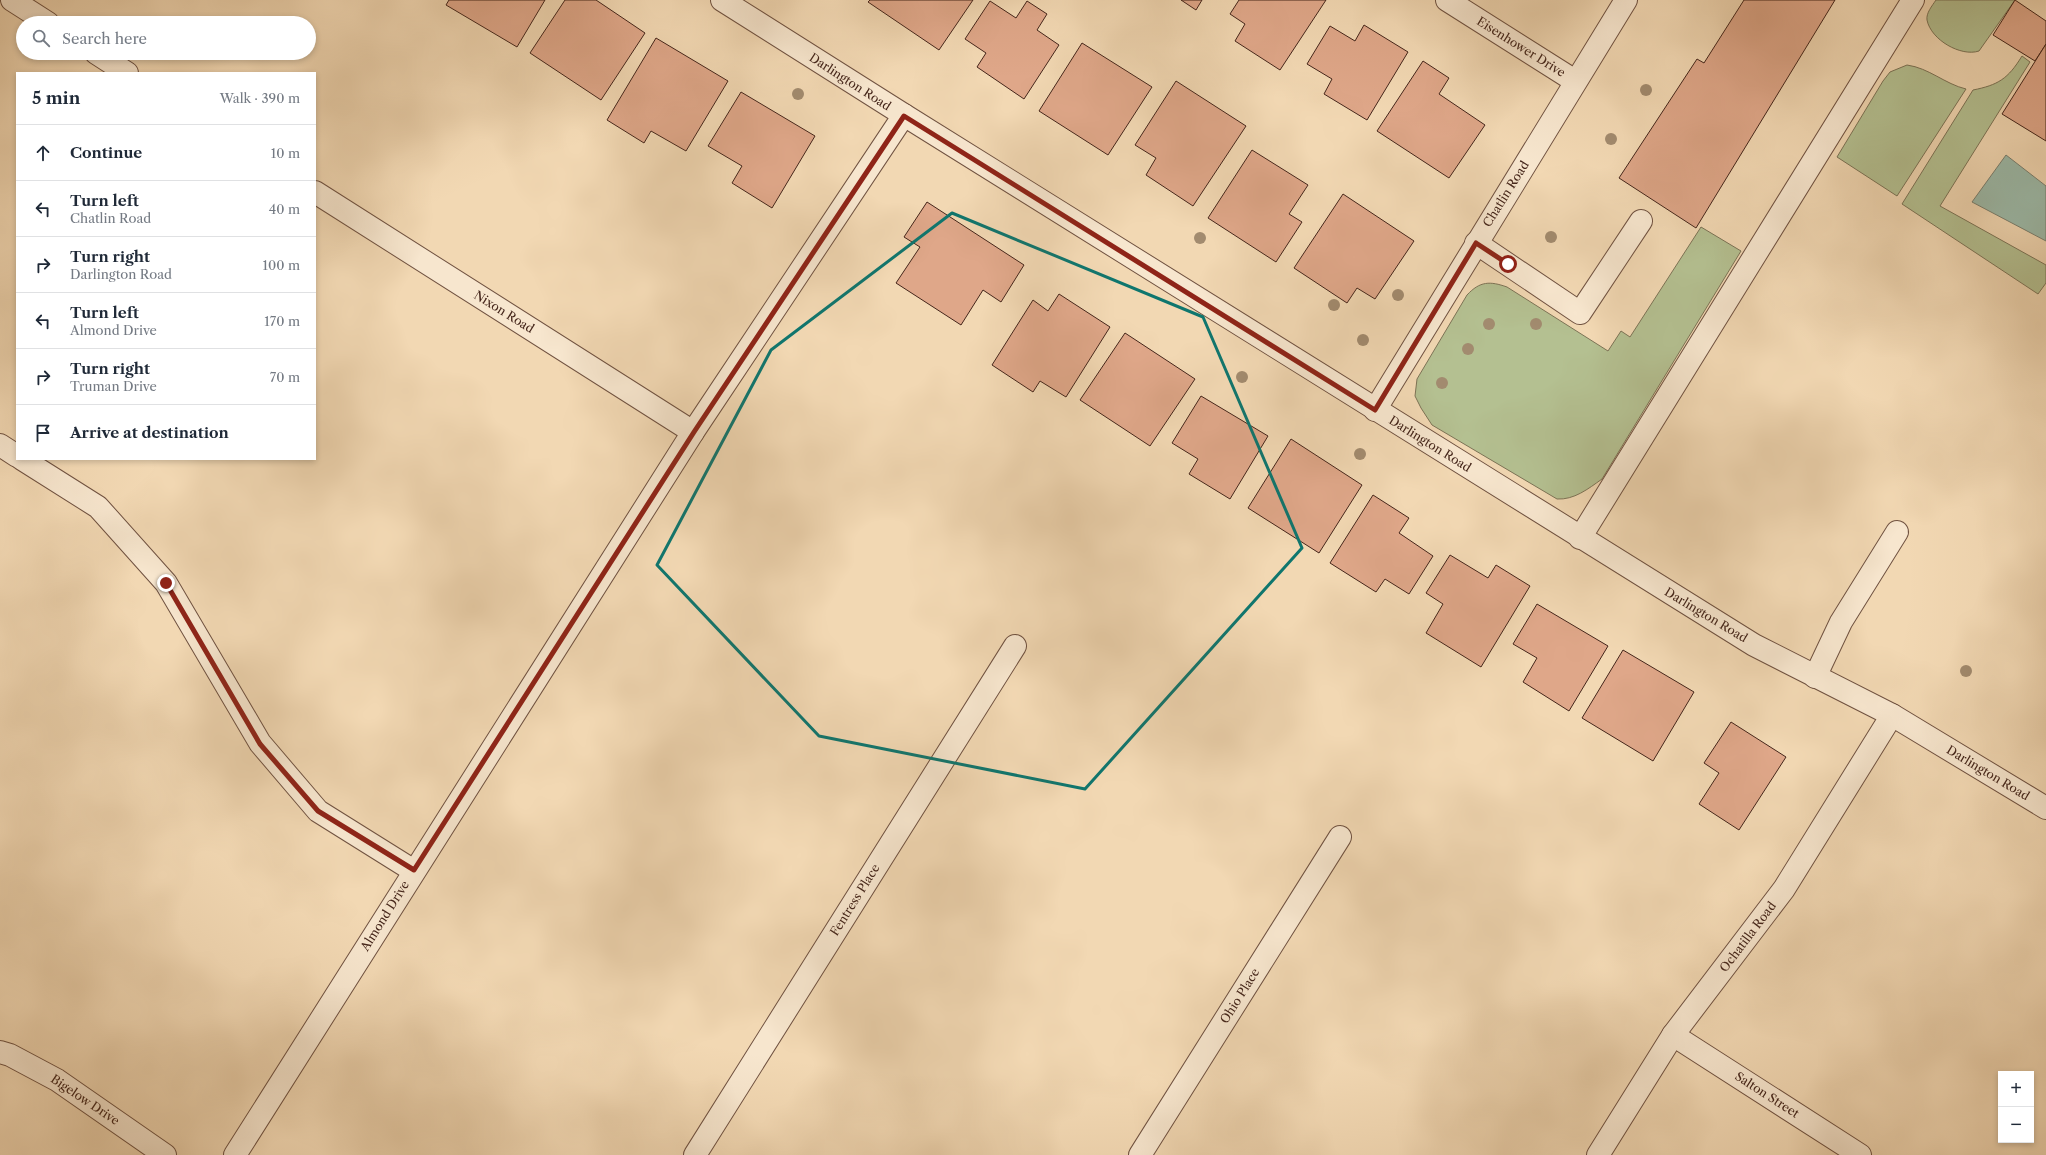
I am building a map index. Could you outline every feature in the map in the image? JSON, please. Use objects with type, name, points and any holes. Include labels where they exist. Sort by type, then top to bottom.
[{"type":"street","points":[[12,0],[37,16]]},
{"type":"street","name":"Darlington Road","points":[[722,0],[904,116],[1754,645],[1892,715],[2046,808]]},
{"type":"street","name":"Eisenhower Drive","points":[[1447,0],[1575,81]]},
{"type":"street","name":"Chatlin Road","points":[[1375,410],[1575,81],[1626,0]]},
{"type":"street","points":[[1580,538],[1913,0]]},
{"type":"street","points":[[107,60],[125,72]]},
{"type":"street","name":"Almond Drive","points":[[235,1155],[414,870],[694,432],[904,116]]},
{"type":"street","name":"Nixon Road","points":[[316,193],[694,432]]},
{"type":"street","points":[[1476,243],[1580,313],[1641,221]]},
{"type":"street","points":[[0,445],[16,455]]},
{"type":"street","points":[[24,460],[98,507],[166,583],[260,744],[318,811],[414,870]]},
{"type":"street","points":[[1815,677],[1841,622],[1897,532]]},
{"type":"street","name":"Fentress Place","points":[[695,1155],[1015,646]]},
{"type":"street","name":"Ochatilla Road","points":[[1598,1155],[1673,1035],[1784,889],[1892,715]]},
{"type":"street","name":"Ohio Place","points":[[1140,1155],[1340,837]]},
{"type":"street","name":"Salton Street","points":[[1673,1035],[1860,1155]]},
{"type":"street","name":"Bigelow Drive","points":[[0,1052],[10,1055],[57,1080],[165,1155]]},
{"type":"highlighted area","points":[[952,213],[1203,317],[1302,548],[1085,789],[819,736],[657,565],[771,350]]},
{"type":"green space","points":[[1936,0],[2015,0],[1979,51],[1964,52],[1940,40],[1930,27],[1927,20],[1927,15]]},
{"type":"green space","points":[[2022,56],[2030,62],[1940,206],[2046,265],[2046,283],[2038,294],[1902,204],[1973,90],[1989,86],[2002,80],[2017,64]]},
{"type":"green space","points":[[1907,65],[1923,69],[1951,84],[1966,89],[1897,196],[1837,157],[1883,81],[1890,72]]},
{"type":"green space","points":[[1701,227],[1741,251],[1602,479],[1575,496],[1557,499],[1432,425],[1415,396],[1417,379],[1467,295],[1476,287],[1490,283],[1507,287],[1608,351],[1621,331],[1630,337]]},
{"type":"shaded area","points":[[2006,155],[2046,186],[2046,241],[1972,202]]},
{"type":"building","points":[[449,0],[545,0],[517,47],[446,5]]},
{"type":"building","points":[[565,0],[596,0],[645,33],[601,100],[530,53]]},
{"type":"building","points":[[870,0],[973,0],[939,50],[868,2]]},
{"type":"building","points":[[1181,0],[1202,0],[1196,10]]},
{"type":"building","points":[[1239,0],[1326,0],[1280,70],[1235,41],[1245,24],[1230,14]]},
{"type":"building","points":[[1744,0],[1835,0],[1696,228],[1619,178],[1697,59],[1704,63]]},
{"type":"building","points":[[2015,0],[2046,21],[2046,44],[2035,61],[1993,35]]},
{"type":"building","points":[[990,1],[1016,18],[1027,1],[1047,14],[1037,30],[1059,45],[1024,99],[977,67],[986,53],[965,39]]},
{"type":"building","points":[[1364,25],[1408,52],[1367,120],[1324,94],[1332,79],[1307,64],[1330,26],[1355,41]]},
{"type":"building","points":[[656,38],[728,81],[686,151],[651,131],[644,143],[607,120]]},
{"type":"building","points":[[1082,43],[1152,87],[1108,155],[1039,111]]},
{"type":"building","points":[[2046,44],[2046,141],[2002,114]]},
{"type":"building","points":[[1423,61],[1449,78],[1439,94],[1485,125],[1449,178],[1377,131]]},
{"type":"building","points":[[1176,81],[1246,126],[1193,206],[1146,175],[1156,158],[1135,145]]},
{"type":"building","points":[[741,92],[815,136],[772,208],[732,183],[742,166],[708,146]]},
{"type":"building","points":[[1252,150],[1308,185],[1289,214],[1302,222],[1276,262],[1208,218]]},
{"type":"building","points":[[1343,194],[1414,241],[1375,299],[1357,288],[1347,303],[1294,268]]},
{"type":"building","points":[[927,202],[1024,265],[1001,302],[983,290],[961,325],[896,283],[920,247],[904,237]]},
{"type":"building","points":[[1059,294],[1110,327],[1066,397],[1040,381],[1033,392],[992,365],[1033,300],[1048,311]]},
{"type":"building","points":[[1125,333],[1195,379],[1150,446],[1080,400]]},
{"type":"building","points":[[1201,396],[1268,436],[1230,499],[1189,474],[1198,459],[1172,443]]},
{"type":"building","points":[[1291,439],[1362,485],[1319,553],[1248,508]]},
{"type":"building","points":[[1373,495],[1409,518],[1399,533],[1433,556],[1409,594],[1385,579],[1376,592],[1330,563]]},
{"type":"building","points":[[1450,555],[1488,578],[1496,565],[1530,586],[1481,667],[1426,633],[1443,604],[1426,593]]},
{"type":"building","points":[[1537,604],[1608,646],[1569,711],[1523,682],[1537,658],[1513,644]]},
{"type":"building","points":[[1623,650],[1694,692],[1653,761],[1582,718]]},
{"type":"building","points":[[1731,722],[1786,757],[1739,830],[1699,804],[1719,773],[1704,763]]},
{"type":"route","points":[[166,583],[260,744],[318,811],[414,870],[694,432],[904,116],[1375,410],[1476,243],[1508,264]]}]
